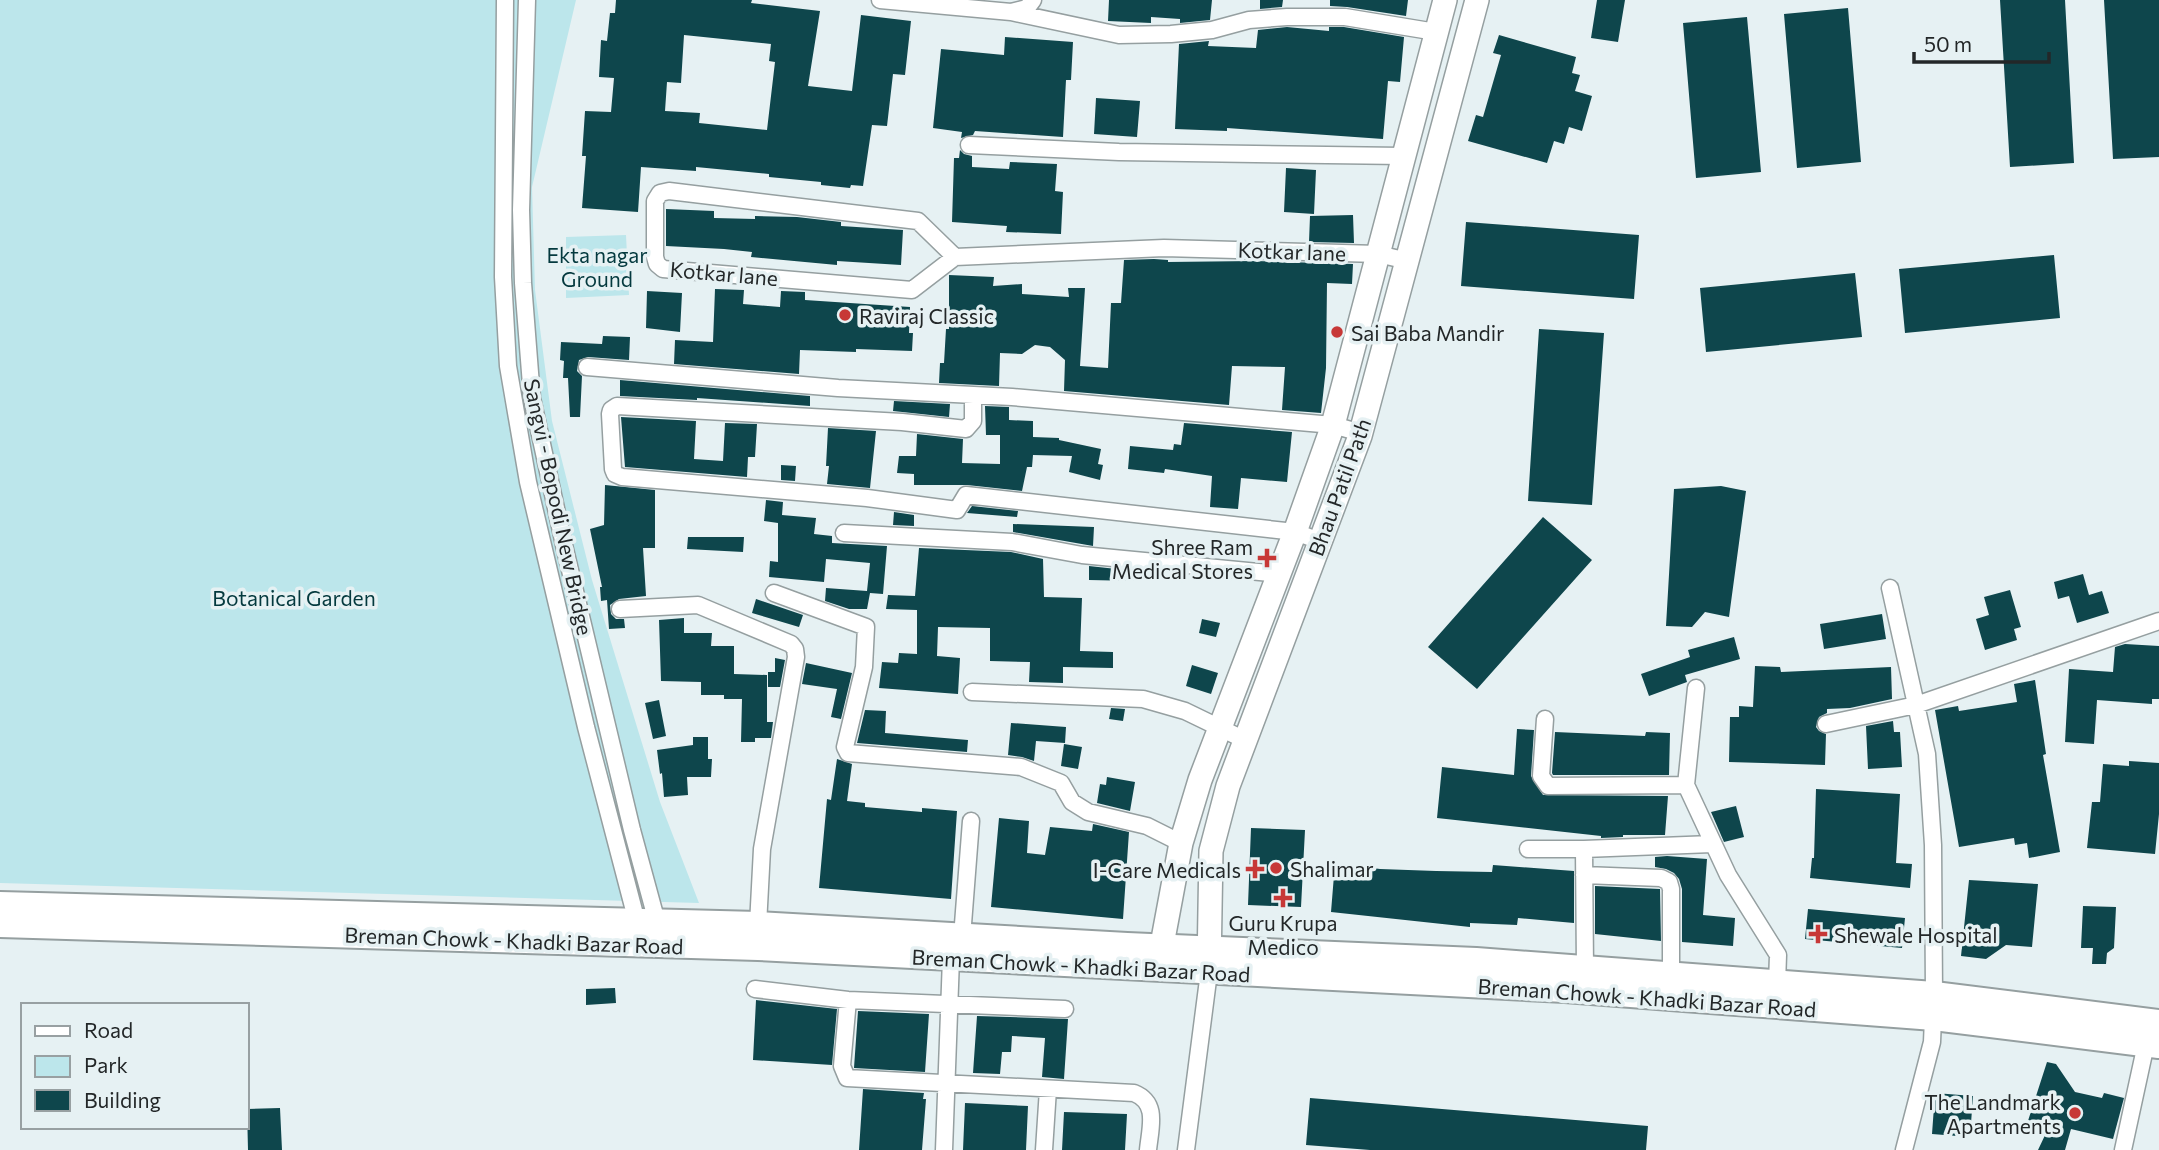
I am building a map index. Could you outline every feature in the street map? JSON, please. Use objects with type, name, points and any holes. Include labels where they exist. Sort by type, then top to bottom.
[{"type":"main road","name":"Bhau Patil Path","points":[[1159,958],[1181,843],[1200,780],[1280,574],[1333,425],[1445,0]]},
{"type":"main road","name":"Bhau Patil Path","points":[[1210,961],[1211,851],[1228,786],[1361,433],[1477,0]]},
{"type":"main road","points":[[1265,611],[1290,620]]},
{"type":"main road","name":"Breman Chowk - Khadki Bazar Road","points":[[0,905],[647,922],[758,936]]},
{"type":"main road","name":"Breman Chowk - Khadki Bazar Road","points":[[0,924],[758,936],[1210,961],[1565,989],[1934,1006]]},
{"type":"main road","name":"Breman Chowk - Khadki Bazar Road","points":[[1210,961],[1476,961],[1671,975],[1777,984],[2155,1037]]},
{"type":"street","name":"Sangvi - Bopodi New Bridge","points":[[505,0],[503,277],[508,366],[528,482],[613,834],[647,922]]},
{"type":"street","name":"Sangvi - Bopodi New Bridge","points":[[527,0],[521,210],[523,283],[533,398],[564,545],[632,830],[647,922]]},
{"type":"street","points":[[880,0],[1012,12],[1119,35],[1212,30],[1249,20],[1287,17],[1345,17],[1436,32]]},
{"type":"street","points":[[1012,12],[1027,8],[1033,0]]},
{"type":"street","points":[[969,145],[1119,152],[1403,156]]},
{"type":"street","name":"Kotkar lane","points":[[955,257],[918,221],[669,191],[660,193],[655,201],[654,257],[663,269],[912,290],[955,257],[1164,248],[1378,254],[1408,261]]},
{"type":"street","points":[[587,367],[1333,425],[1361,433]]},
{"type":"street","points":[[974,395],[973,421],[966,429],[902,422],[617,406],[610,414],[613,469],[615,474],[622,477],[867,498],[957,510],[966,495],[1295,533],[1320,541]]},
{"type":"street","points":[[844,533],[1012,542],[1082,555],[1280,574]]},
{"type":"street","points":[[1890,588],[1927,754],[1933,845],[1932,1042],[1904,1150]]},
{"type":"street","points":[[774,593],[866,627],[864,667],[845,747],[848,753],[1021,767],[1061,783],[1072,802],[1088,812],[1147,826],[1181,843]]},
{"type":"street","points":[[620,609],[698,605],[791,644],[795,649],[796,657],[762,849],[758,936]]},
{"type":"street","points":[[1826,724],[1916,705],[2159,621]]},
{"type":"street","points":[[1696,688],[1686,785],[1728,875],[1778,955],[1777,984]]},
{"type":"street","points":[[972,692],[1143,699],[1185,711],[1245,740]]},
{"type":"street","points":[[1545,719],[1541,776],[1548,786],[1686,785]]},
{"type":"street","points":[[944,1150],[949,1004],[971,821]]},
{"type":"street","points":[[1528,849],[1712,844]]},
{"type":"street","points":[[1584,849],[1585,970]]},
{"type":"street","points":[[1584,876],[1661,878],[1668,882],[1671,888],[1671,975]]},
{"type":"street","points":[[1186,1150],[1210,961]]},
{"type":"street","points":[[755,989],[848,1000],[1065,1009]]},
{"type":"street","points":[[848,1000],[842,1066],[847,1078],[1134,1093],[1146,1100],[1152,1114],[1148,1150]]},
{"type":"street","points":[[2123,1150],[2155,1037]]},
{"type":"street","points":[[1044,1150],[1048,1089]]},
{"type":"green space","name":"Botanical Garden","points":[[0,0],[576,0],[532,187],[535,290],[552,421],[592,580],[660,802],[699,903],[0,883]]},
{"type":"green space","name":"Ekta nagar Ground","points":[[626,235],[629,295],[566,298],[566,237]]},
{"type":"building","points":[[616,0],[752,0],[751,3],[820,11],[808,86],[852,91],[861,15],[911,21],[905,75],[893,74],[887,126],[872,125],[863,186],[851,185],[850,188],[821,185],[821,182],[769,177],[769,174],[696,167],[696,171],[641,167],[638,212],[582,208],[586,156],[582,156],[585,111],[611,112],[614,78],[599,77],[601,40],[607,41],[610,13],[615,13]],"holes":[[[684,35],[771,44],[769,61],[775,62],[767,130],[699,123],[700,113],[665,111],[667,82],[681,83]]]},
{"type":"building","points":[[1109,0],[1212,0],[1210,20],[1180,23],[1180,19],[1151,17],[1151,23],[1108,21]]},
{"type":"building","points":[[1260,0],[1283,0],[1282,7],[1260,9]]},
{"type":"building","points":[[1330,0],[1408,0],[1406,16],[1330,6]]},
{"type":"building","points":[[1597,0],[1625,0],[1618,42],[1591,38]]},
{"type":"building","points":[[2000,0],[2065,0],[2074,163],[2010,167]]},
{"type":"building","points":[[2104,0],[2159,0],[2159,157],[2113,159]]},
{"type":"building","points":[[1848,8],[1861,162],[1797,168],[1784,14]]},
{"type":"building","points":[[1747,17],[1761,172],[1696,178],[1683,23]]},
{"type":"building","points":[[1287,27],[1329,31],[1329,27],[1344,27],[1404,37],[1400,82],[1388,81],[1383,139],[1227,128],[1227,131],[1175,129],[1179,44],[1209,41],[1208,46],[1256,48],[1258,30]]},
{"type":"building","points":[[1499,35],[1576,57],[1572,73],[1580,75],[1575,91],[1592,96],[1582,131],[1569,127],[1564,144],[1554,141],[1547,163],[1468,141],[1476,115],[1483,117],[1501,55],[1493,53]]},
{"type":"building","points":[[1005,37],[1073,42],[1071,80],[1066,80],[1063,137],[975,131],[973,135],[961,138],[962,132],[933,128],[941,49],[1004,55]]},
{"type":"building","points":[[1096,98],[1140,101],[1137,137],[1094,134]]},
{"type":"building","points":[[960,150],[972,156],[972,167],[1009,169],[1010,162],[1057,164],[1055,191],[1063,192],[1061,234],[1006,232],[1007,226],[952,222],[954,158],[959,158]]},
{"type":"building","points":[[1286,168],[1316,170],[1314,214],[1284,212]]},
{"type":"building","points":[[666,209],[714,211],[714,218],[797,217],[841,222],[841,226],[903,230],[901,265],[837,261],[837,265],[751,257],[752,252],[666,246]]},
{"type":"building","points":[[1353,215],[1354,243],[1309,242],[1310,216]]},
{"type":"building","points":[[1466,222],[1639,235],[1634,299],[1461,286]]},
{"type":"building","points":[[2054,255],[2060,318],[1905,333],[1899,269]]},
{"type":"building","points":[[1154,259],[1168,262],[1353,264],[1352,284],[1327,283],[1326,368],[1321,413],[1282,410],[1285,367],[1232,366],[1229,405],[1064,391],[1065,360],[1050,347],[1035,345],[1022,354],[1000,353],[999,386],[939,383],[940,363],[944,363],[946,329],[949,329],[949,275],[994,277],[993,286],[1022,284],[1022,294],[1069,297],[1068,288],[1085,288],[1080,366],[1108,368],[1111,303],[1121,303],[1124,260]]},
{"type":"building","points":[[1855,273],[1862,337],[1706,352],[1700,288]]},
{"type":"building","points":[[715,289],[744,290],[743,304],[780,307],[781,291],[805,292],[805,300],[910,307],[909,333],[913,333],[912,351],[800,350],[799,374],[674,364],[675,340],[713,342]]},
{"type":"building","points":[[647,291],[682,293],[680,332],[646,328]]},
{"type":"building","points":[[1539,329],[1604,333],[1592,505],[1528,501]]},
{"type":"building","points":[[603,336],[630,337],[629,360],[588,357],[579,360],[577,371],[582,376],[580,417],[570,417],[568,378],[563,378],[564,361],[560,360],[561,342],[602,344]]},
{"type":"building","points":[[620,380],[810,396],[810,406],[620,396]]},
{"type":"building","points":[[894,401],[950,404],[949,417],[893,411]]},
{"type":"building","points":[[985,406],[1009,407],[1009,420],[1033,421],[1033,437],[1059,438],[1101,449],[1098,464],[1103,465],[1100,480],[1069,472],[1072,456],[1033,455],[1032,467],[1027,467],[1022,491],[967,485],[914,485],[914,474],[897,473],[899,456],[916,456],[917,434],[963,439],[962,463],[1000,464],[1000,435],[986,435]]},
{"type":"building","points":[[621,417],[696,421],[694,459],[723,461],[725,423],[757,424],[755,457],[748,457],[747,477],[625,467]]},
{"type":"building","points":[[1184,423],[1292,432],[1287,482],[1241,478],[1238,509],[1210,507],[1212,476],[1165,469],[1164,473],[1128,469],[1130,446],[1173,450],[1174,444],[1181,445]]},
{"type":"building","points":[[828,428],[876,431],[870,488],[827,484]]},
{"type":"building","points":[[781,465],[796,466],[795,481],[781,480]]},
{"type":"building","points":[[605,485],[655,490],[655,548],[643,548],[646,596],[619,599],[610,605],[611,614],[616,619],[624,619],[625,628],[609,629],[607,600],[601,601],[602,587],[590,529],[604,525]]},
{"type":"building","points":[[1721,486],[1746,491],[1729,617],[1705,612],[1692,627],[1666,626],[1674,489]]},
{"type":"building","points":[[766,500],[783,502],[782,515],[816,518],[814,534],[832,536],[832,543],[887,546],[883,594],[870,593],[867,609],[849,609],[825,601],[826,588],[867,591],[870,563],[826,559],[824,582],[769,577],[770,561],[778,562],[778,523],[764,521]]},
{"type":"building","points":[[972,506],[1018,511],[1017,517],[967,513]]},
{"type":"building","points":[[894,512],[914,515],[914,526],[893,525]]},
{"type":"building","points":[[1543,517],[1592,560],[1477,689],[1428,647]]},
{"type":"building","points":[[1013,524],[1094,527],[1093,546],[1013,532]]},
{"type":"building","points":[[688,537],[744,537],[743,552],[687,549]]},
{"type":"building","points":[[919,548],[1011,552],[1043,559],[1044,597],[1082,598],[1080,651],[1113,652],[1113,668],[1063,667],[1063,683],[1029,682],[1030,662],[990,661],[990,628],[938,627],[937,656],[960,658],[958,694],[879,688],[882,662],[898,663],[899,653],[917,654],[917,610],[886,609],[888,595],[915,596]]},
{"type":"building","points":[[1089,566],[1135,571],[1135,581],[1089,580]]},
{"type":"building","points":[[2083,574],[2089,595],[2102,591],[2109,613],[2077,623],[2069,596],[2058,599],[2054,582]]},
{"type":"building","points":[[2010,590],[2021,627],[2014,629],[2017,640],[1985,650],[1976,619],[1989,615],[1984,597]]},
{"type":"building","points":[[756,599],[803,615],[799,627],[752,613]]},
{"type":"building","points":[[1882,614],[1886,639],[1824,649],[1820,624]]},
{"type":"building","points":[[684,618],[684,633],[712,633],[711,646],[734,646],[734,674],[767,675],[767,722],[773,722],[771,738],[755,738],[755,742],[741,742],[742,699],[724,699],[724,695],[701,695],[701,682],[661,681],[659,620]]},
{"type":"building","points":[[1202,619],[1220,623],[1216,637],[1199,633]]},
{"type":"building","points":[[1734,637],[1740,659],[1685,675],[1687,682],[1649,696],[1641,674],[1690,657],[1688,650]]},
{"type":"building","points":[[2125,644],[2159,646],[2159,699],[2152,699],[2152,704],[2097,700],[2094,744],[2065,742],[2069,669],[2113,672],[2115,647]]},
{"type":"building","points":[[775,658],[785,660],[780,687],[768,687],[768,672],[775,672]]},
{"type":"building","points":[[806,663],[852,673],[841,719],[831,717],[837,689],[802,684]]},
{"type":"building","points":[[1192,665],[1218,673],[1211,694],[1186,686]]},
{"type":"building","points":[[1755,666],[1780,667],[1781,672],[1891,667],[1892,699],[1850,708],[1827,709],[1827,713],[1819,717],[1816,727],[1826,734],[1825,765],[1729,762],[1730,717],[1739,717],[1739,706],[1753,707]]},
{"type":"building","points":[[2035,680],[2046,754],[2043,755],[2060,852],[2029,858],[2027,843],[2015,845],[2014,838],[1959,847],[1935,710],[1958,706],[1959,711],[2017,702],[2014,684]]},
{"type":"building","points":[[659,700],[666,736],[653,739],[645,703]]},
{"type":"building","points":[[1111,708],[1125,709],[1123,721],[1109,719]]},
{"type":"building","points":[[865,710],[886,711],[885,733],[968,740],[967,752],[857,743]]},
{"type":"building","points":[[1893,721],[1894,732],[1900,732],[1902,767],[1868,769],[1866,726]]},
{"type":"building","points":[[1011,723],[1066,727],[1065,743],[1036,741],[1034,761],[1008,755]]},
{"type":"building","points":[[1517,729],[1534,730],[1531,776],[1543,795],[1668,796],[1665,835],[1601,838],[1437,818],[1442,767],[1514,775]]},
{"type":"building","points":[[1555,732],[1645,736],[1646,732],[1670,733],[1669,775],[1553,775]]},
{"type":"building","points":[[693,737],[708,737],[708,759],[712,759],[711,777],[687,777],[688,795],[664,797],[657,750],[693,745]]},
{"type":"building","points":[[1064,744],[1082,747],[1078,769],[1061,766]]},
{"type":"building","points":[[837,759],[852,764],[847,801],[865,803],[865,807],[922,812],[922,808],[957,811],[951,899],[819,888],[827,799],[831,800]]},
{"type":"building","points":[[2129,761],[2159,763],[2159,814],[2155,854],[2087,848],[2092,802],[2100,802],[2103,764],[2129,766]]},
{"type":"building","points":[[1107,777],[1135,782],[1130,811],[1097,803],[1100,784],[1106,785]]},
{"type":"building","points":[[1816,789],[1900,794],[1896,863],[1912,864],[1910,888],[1810,878],[1814,858]]},
{"type":"building","points":[[1736,806],[1744,837],[1724,842],[1711,812]]},
{"type":"building","points":[[999,818],[1029,821],[1027,853],[1045,855],[1050,827],[1092,831],[1093,824],[1129,832],[1123,919],[991,907]]},
{"type":"building","name":"Shalimar","points":[[1251,828],[1305,830],[1301,907],[1248,905]]},
{"type":"building","points":[[1655,857],[1707,859],[1703,915],[1735,918],[1733,946],[1682,942],[1682,889],[1679,879],[1666,869],[1655,867]]},
{"type":"building","points":[[1335,863],[1380,869],[1436,871],[1492,872],[1493,865],[1574,871],[1574,923],[1518,918],[1517,925],[1470,923],[1470,927],[1331,912]]},
{"type":"building","points":[[1969,880],[2038,884],[2032,947],[2006,945],[1986,959],[1961,956]]},
{"type":"building","points":[[1595,886],[1660,889],[1661,941],[1595,934]]},
{"type":"building","points":[[2083,906],[2116,907],[2114,948],[2107,953],[2106,964],[2092,964],[2093,948],[2081,948]]},
{"type":"building","points":[[1808,909],[1905,918],[1902,948],[1805,939]]},
{"type":"building","points":[[615,988],[616,1003],[586,1005],[586,989]]},
{"type":"building","points":[[756,1000],[837,1009],[832,1065],[753,1060]]},
{"type":"building","points":[[858,1011],[929,1014],[925,1072],[854,1068]]},
{"type":"building","points":[[977,1016],[1068,1019],[1064,1079],[1042,1077],[1045,1038],[1012,1036],[1011,1052],[1002,1052],[1000,1074],[973,1073]]},
{"type":"building","name":"The Landmark Apartments","points":[[2047,1062],[2056,1064],[2075,1092],[2102,1098],[2104,1093],[2124,1098],[2113,1139],[2071,1129],[2065,1150],[2038,1150],[2047,1131],[2026,1127]]},
{"type":"building","points":[[863,1089],[924,1093],[923,1099],[926,1099],[922,1150],[859,1150]]},
{"type":"building","points":[[1935,1093],[1973,1096],[1970,1137],[1932,1134]]},
{"type":"building","points":[[1310,1098],[1648,1126],[1646,1150],[1370,1150],[1306,1145]]},
{"type":"building","points":[[965,1103],[1028,1106],[1026,1150],[963,1150]]},
{"type":"building","points":[[280,1108],[282,1150],[248,1150],[248,1109]]},
{"type":"building","points":[[1064,1112],[1127,1114],[1125,1150],[1062,1150]]},
{"type":"place","name":"Raviraj Classic","points":[[845,315]]},
{"type":"place","name":"Sai Baba Mandir","points":[[1337,332]]},
{"type":"place","name":"Shree Ram Medical Stores","points":[[1267,558]]},
{"type":"place","name":"Shalimar","points":[[1276,868]]},
{"type":"place","name":"I-Care Medicals","points":[[1255,869]]},
{"type":"place","name":"Guru Krupa Medico","points":[[1283,898]]},
{"type":"place","name":"Shewale Hospital","points":[[1818,934]]},
{"type":"place","name":"The Landmark Apartments","points":[[2075,1113]]}]
